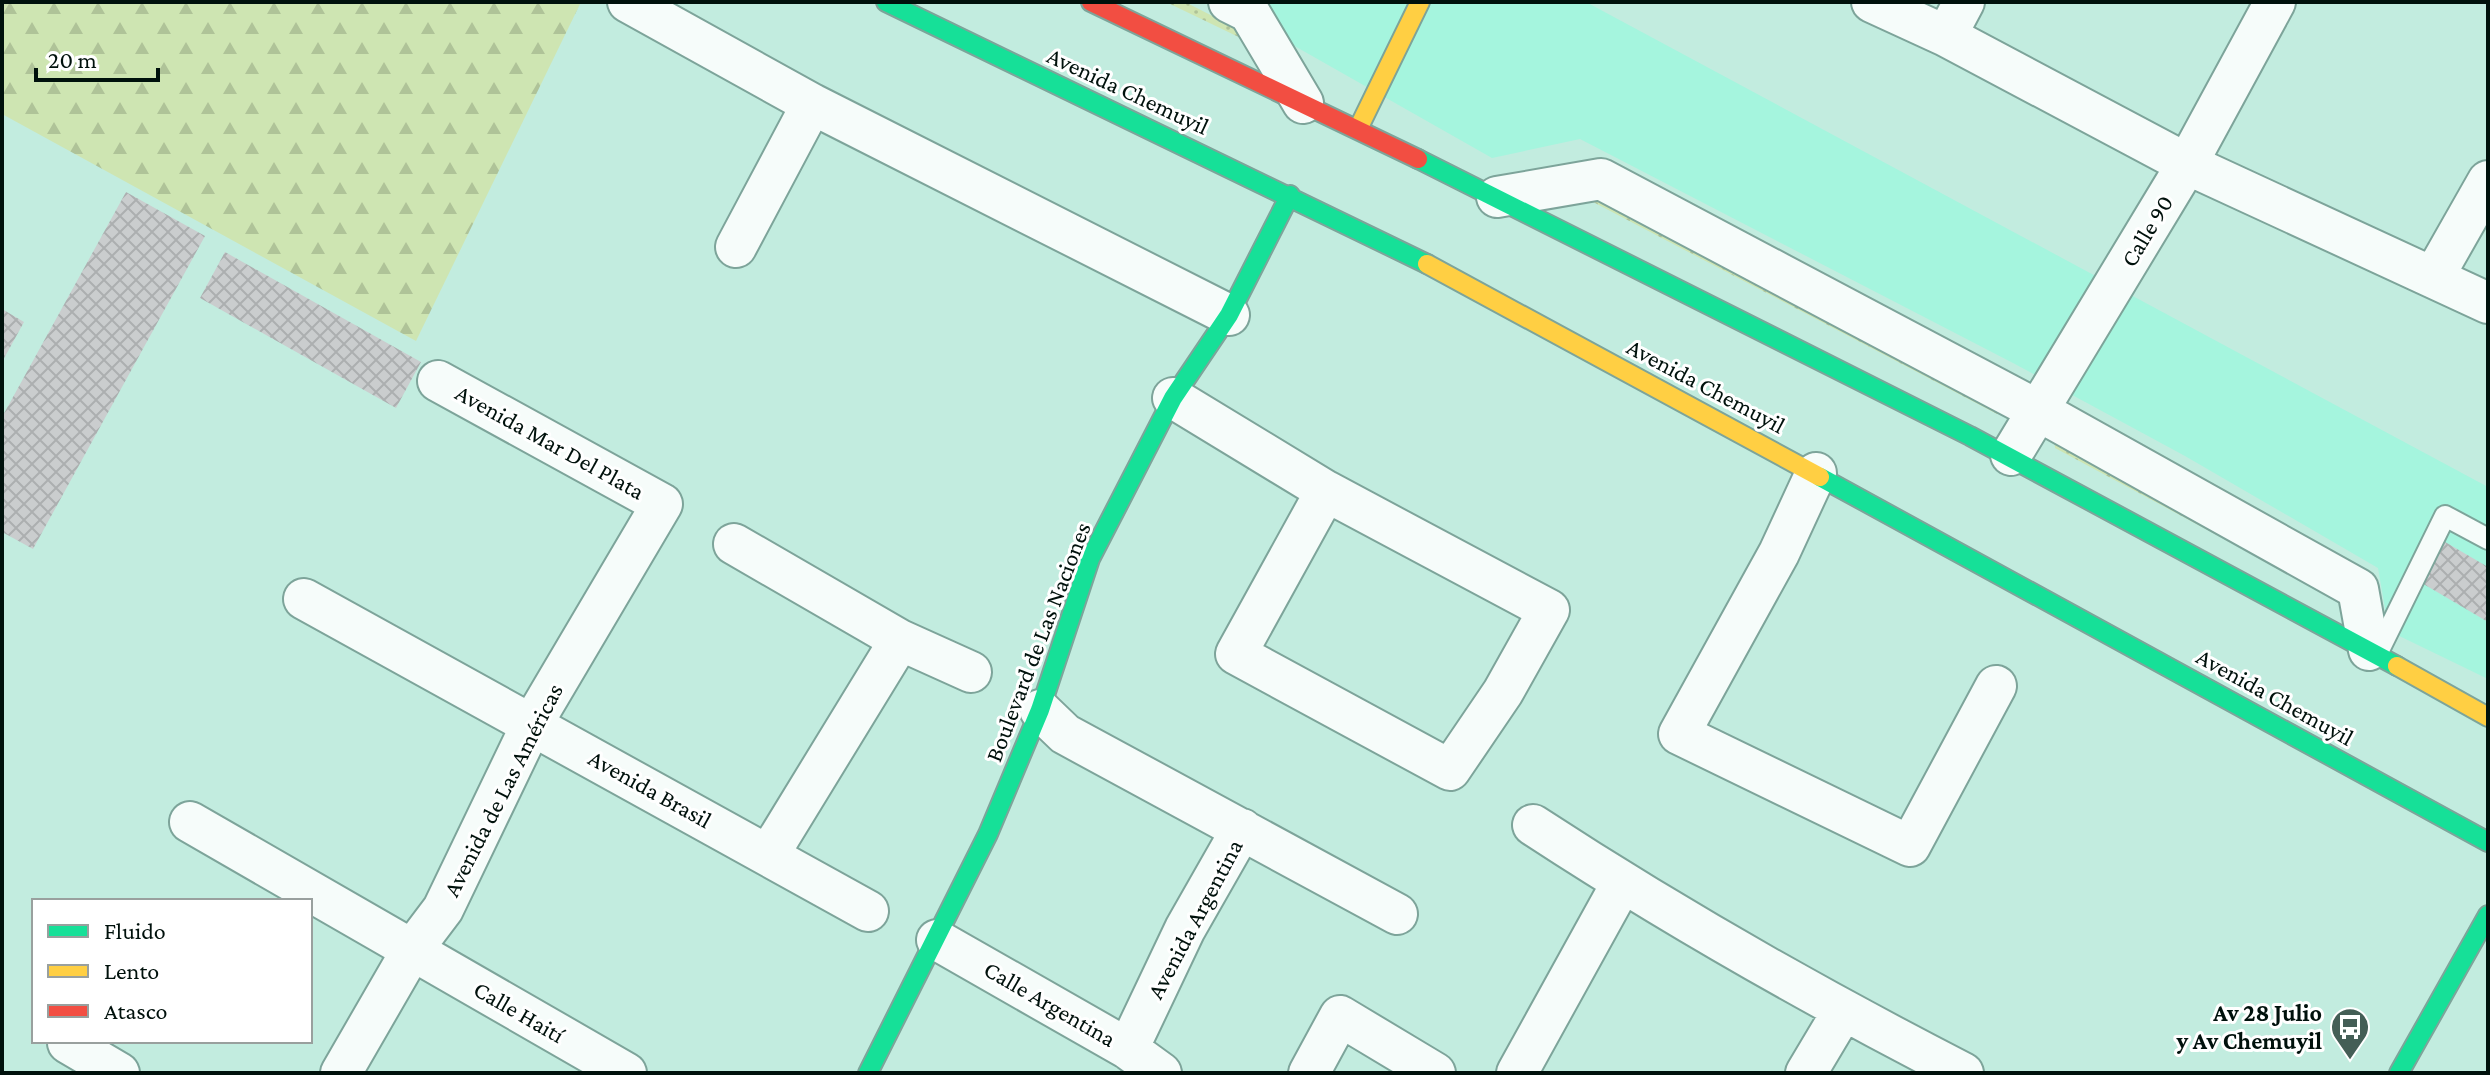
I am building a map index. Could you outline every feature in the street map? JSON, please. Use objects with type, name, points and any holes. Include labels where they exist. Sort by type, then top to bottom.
[{"type":"main road","name":"Avenida Chemuyil","points":[[886,2],[1399,248],[2488,842]]},
{"type":"main road","points":[[1091,2],[1497,197],[2011,455],[2488,717]]},
{"type":"main road","points":[[1358,129],[1420,2]]},
{"type":"main road","name":"Boulevard de Las Naciones","points":[[868,1073],[988,834],[1040,710],[1090,559],[1173,398],[1229,315],[1290,195]]},
{"type":"main road","points":[[2399,1073],[2488,915]]},
{"type":"street","points":[[628,2],[812,104],[1229,315]]},
{"type":"street","points":[[1229,2],[1249,12],[1303,103]]},
{"type":"street","points":[[1872,2],[1955,19],[2187,164],[2488,303]]},
{"type":"street","name":"Calle 90","points":[[2011,455],[2187,164],[2275,2]]},
{"type":"street","points":[[736,247],[812,104]]},
{"type":"street","points":[[1497,197],[1601,179],[2039,411],[2358,589],[2373,652]]},
{"type":"street","points":[[2434,276],[2488,181]]},
{"type":"street","name":"Avenida Mar Del Plata","points":[[438,381],[662,504]]},
{"type":"street","points":[[1173,398],[1326,491],[1549,610],[1503,692],[1450,770],[1236,654],[1326,491]]},
{"type":"street","points":[[1816,473],[1779,553],[1679,734],[1910,846],[1996,686]]},
{"type":"street","name":"Avenida de Las Américas","points":[[341,1073],[412,950],[443,909],[532,724],[662,504]]},
{"type":"street","points":[[734,544],[900,640],[971,672]]},
{"type":"street","name":"Avenida Brasil","points":[[304,599],[868,911]]},
{"type":"street","points":[[769,854],[900,640]]},
{"type":"street","name":"Avenida Argentina","points":[[1040,710],[1065,734],[1242,829],[1185,929],[1128,1049]]},
{"type":"street","name":"Calle Haití","points":[[190,822],[626,1073]]},
{"type":"street","points":[[1533,825],[1622,883],[1843,1011],[1963,1073]]},
{"type":"street","points":[[1242,829],[1397,914]]},
{"type":"street","points":[[1517,1073],[1622,883]]},
{"type":"street","name":"Calle Argentina","points":[[937,940],[1128,1049],[1161,1073]]},
{"type":"street","points":[[1806,1073],[1843,1011]]},
{"type":"street","points":[[1309,1073],[1340,1016],[1435,1073]]},
{"type":"street","points":[[68,1043],[119,1073]]},
{"type":"lane","points":[[2373,652],[2445,516],[2488,539]]},
{"type":"shaded area","points":[[1257,2],[1586,2],[2488,487],[2488,679],[2389,631],[2378,568],[2185,456],[2013,363],[1580,139],[1492,158],[1284,40]]},
{"type":"green space","points":[[2,2],[581,2],[416,341],[2,114]]},
{"type":"green space","points":[[1166,2],[1185,2],[1246,33],[1249,42]]},
{"type":"green space","points":[[1595,192],[2003,411],[1997,414],[1576,193]]},
{"type":"green space","points":[[2054,439],[2325,593],[2055,448]]},
{"type":"building","points":[[126,192],[205,236],[33,549],[2,532],[2,417]]},
{"type":"building","points":[[225,252],[421,362],[396,408],[200,298]]},
{"type":"building","points":[[2,309],[24,322],[2,362]]},
{"type":"building","points":[[2440,539],[2488,567],[2488,622],[2415,579]]},
{"type":"traffic: fast","points":[[886,2],[1427,264]]},
{"type":"traffic: fast","points":[[1418,159],[1970,436],[2397,666]]},
{"type":"traffic: fast","points":[[868,1073],[988,834],[1040,710],[1090,559],[1173,398],[1229,315],[1290,195]]},
{"type":"traffic: fast","points":[[1820,477],[2488,842]]},
{"type":"traffic: fast","points":[[2399,1073],[2488,915]]},
{"type":"traffic: slow","points":[[1358,129],[1420,2]]},
{"type":"traffic: slow","points":[[1427,264],[1820,477]]},
{"type":"traffic: slow","points":[[2397,666],[2488,717]]},
{"type":"traffic: jam","points":[[1091,2],[1418,159]]},
{"type":"place","name":"Av 28 Julio y Av Chemuyil","points":[[2350,1061]]}]
